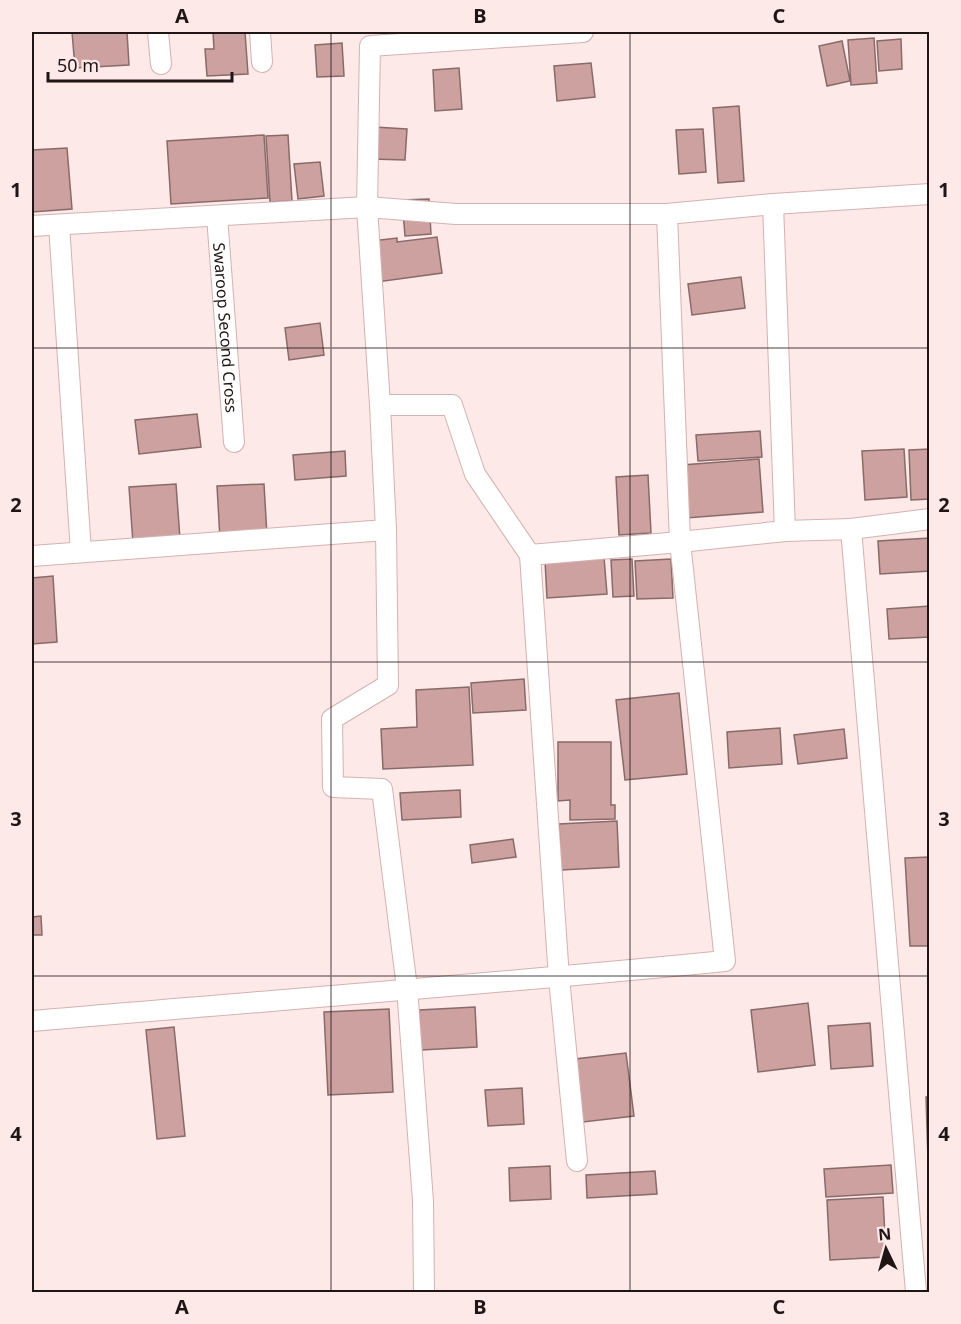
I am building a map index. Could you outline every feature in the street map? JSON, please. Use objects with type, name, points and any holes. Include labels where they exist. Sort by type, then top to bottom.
[{"type":"street","points":[[158,32],[161,64]]},
{"type":"street","points":[[260,32],[262,62]]},
{"type":"street","points":[[424,1293],[423,1201],[407,988],[382,789],[333,788],[332,719],[388,685],[386,530],[367,207],[370,46],[583,32]]},
{"type":"street","points":[[32,226],[367,207],[456,214],[667,213],[930,194]]},
{"type":"street","points":[[773,204],[785,531]]},
{"type":"street","points":[[32,1021],[407,988],[559,978],[725,961],[680,542],[667,213]]},
{"type":"street","name":"Swaroop Second Cross","points":[[217,216],[234,442]]},
{"type":"street","points":[[58,225],[81,552]]},
{"type":"street","points":[[380,405],[452,405],[475,474],[530,555],[559,978],[577,1161]]},
{"type":"street","points":[[530,555],[785,531],[851,530],[930,519]]},
{"type":"street","points":[[32,556],[386,530]]},
{"type":"street","points":[[851,530],[916,1293]]},
{"type":"building","points":[[72,32],[127,32],[129,65],[75,68]]},
{"type":"building","points":[[213,32],[245,32],[248,74],[207,76],[205,49],[214,49]]},
{"type":"building","points":[[874,38],[877,83],[851,85],[848,40]]},
{"type":"building","points":[[901,39],[902,69],[879,71],[877,41]]},
{"type":"building","points":[[842,41],[850,81],[827,86],[819,46]]},
{"type":"building","points":[[342,43],[344,76],[317,77],[315,45]]},
{"type":"building","points":[[591,63],[595,97],[557,101],[554,66]]},
{"type":"building","points":[[459,68],[462,109],[435,111],[433,70]]},
{"type":"building","points":[[739,106],[744,181],[718,183],[713,108]]},
{"type":"building","points":[[374,127],[407,129],[405,160],[372,159]]},
{"type":"building","points":[[703,129],[706,172],[679,174],[676,130]]},
{"type":"building","points":[[264,135],[268,198],[171,204],[167,141]]},
{"type":"building","points":[[288,135],[292,201],[270,202],[266,136]]},
{"type":"building","points":[[67,148],[72,209],[32,212],[32,150]]},
{"type":"building","points":[[320,162],[324,196],[298,199],[294,164]]},
{"type":"building","points":[[429,199],[431,234],[405,236],[402,200]]},
{"type":"building","points":[[437,237],[442,273],[377,282],[372,241],[397,238],[397,242]]},
{"type":"building","points":[[741,277],[745,308],[692,315],[688,284]]},
{"type":"building","points":[[320,323],[324,355],[289,360],[285,328]]},
{"type":"building","points":[[197,414],[201,447],[139,454],[135,420]]},
{"type":"building","points":[[760,431],[762,457],[698,461],[696,435]]},
{"type":"building","points":[[904,449],[907,497],[865,500],[862,451]]},
{"type":"building","points":[[930,449],[930,499],[911,500],[909,450]]},
{"type":"building","points":[[345,451],[346,476],[295,480],[293,455]]},
{"type":"building","points":[[759,459],[763,512],[686,518],[682,465]]},
{"type":"building","points":[[648,475],[651,533],[619,535],[616,477]]},
{"type":"building","points":[[176,484],[180,539],[133,543],[129,487]]},
{"type":"building","points":[[264,484],[267,536],[220,539],[217,486]]},
{"type":"building","points":[[930,538],[930,571],[880,574],[878,541]]},
{"type":"building","points":[[604,557],[607,594],[547,598],[545,561]]},
{"type":"building","points":[[632,559],[634,596],[613,597],[611,560]]},
{"type":"building","points":[[671,559],[673,598],[637,599],[635,561]]},
{"type":"building","points":[[53,576],[57,642],[32,644],[32,578]]},
{"type":"building","points":[[930,606],[930,637],[889,639],[887,609]]},
{"type":"building","points":[[524,679],[526,710],[473,713],[471,683]]},
{"type":"building","points":[[469,687],[473,765],[383,769],[381,729],[417,727],[416,690]]},
{"type":"building","points":[[679,693],[687,774],[625,780],[616,700]]},
{"type":"building","points":[[780,728],[782,764],[729,768],[727,732]]},
{"type":"building","points":[[844,729],[847,758],[798,764],[794,735]]},
{"type":"building","points":[[558,742],[611,742],[611,805],[615,805],[615,819],[570,820],[570,800],[558,801]]},
{"type":"building","points":[[460,790],[461,817],[402,820],[400,793]]},
{"type":"building","points":[[617,821],[619,867],[561,870],[559,824]]},
{"type":"building","points":[[513,839],[516,857],[472,863],[470,845]]},
{"type":"building","points":[[930,857],[930,946],[910,946],[905,858]]},
{"type":"building","points":[[41,916],[42,935],[32,935],[32,917]]},
{"type":"building","points":[[808,1003],[815,1065],[758,1072],[751,1010]]},
{"type":"building","points":[[475,1007],[477,1047],[421,1050],[419,1010]]},
{"type":"building","points":[[389,1009],[393,1092],[328,1095],[324,1012]]},
{"type":"building","points":[[870,1023],[873,1066],[831,1069],[828,1026]]},
{"type":"building","points":[[174,1027],[185,1136],[157,1139],[146,1030]]},
{"type":"building","points":[[626,1053],[634,1116],[583,1122],[575,1059]]},
{"type":"building","points":[[522,1088],[524,1124],[488,1126],[485,1090]]},
{"type":"building","points":[[926,1097],[930,1097],[929,1191]]},
{"type":"building","points":[[891,1165],[893,1193],[826,1197],[824,1169]]},
{"type":"building","points":[[550,1166],[551,1199],[510,1201],[509,1168]]},
{"type":"building","points":[[655,1171],[657,1194],[587,1198],[586,1175]]},
{"type":"building","points":[[883,1197],[886,1257],[830,1260],[827,1200]]}]
